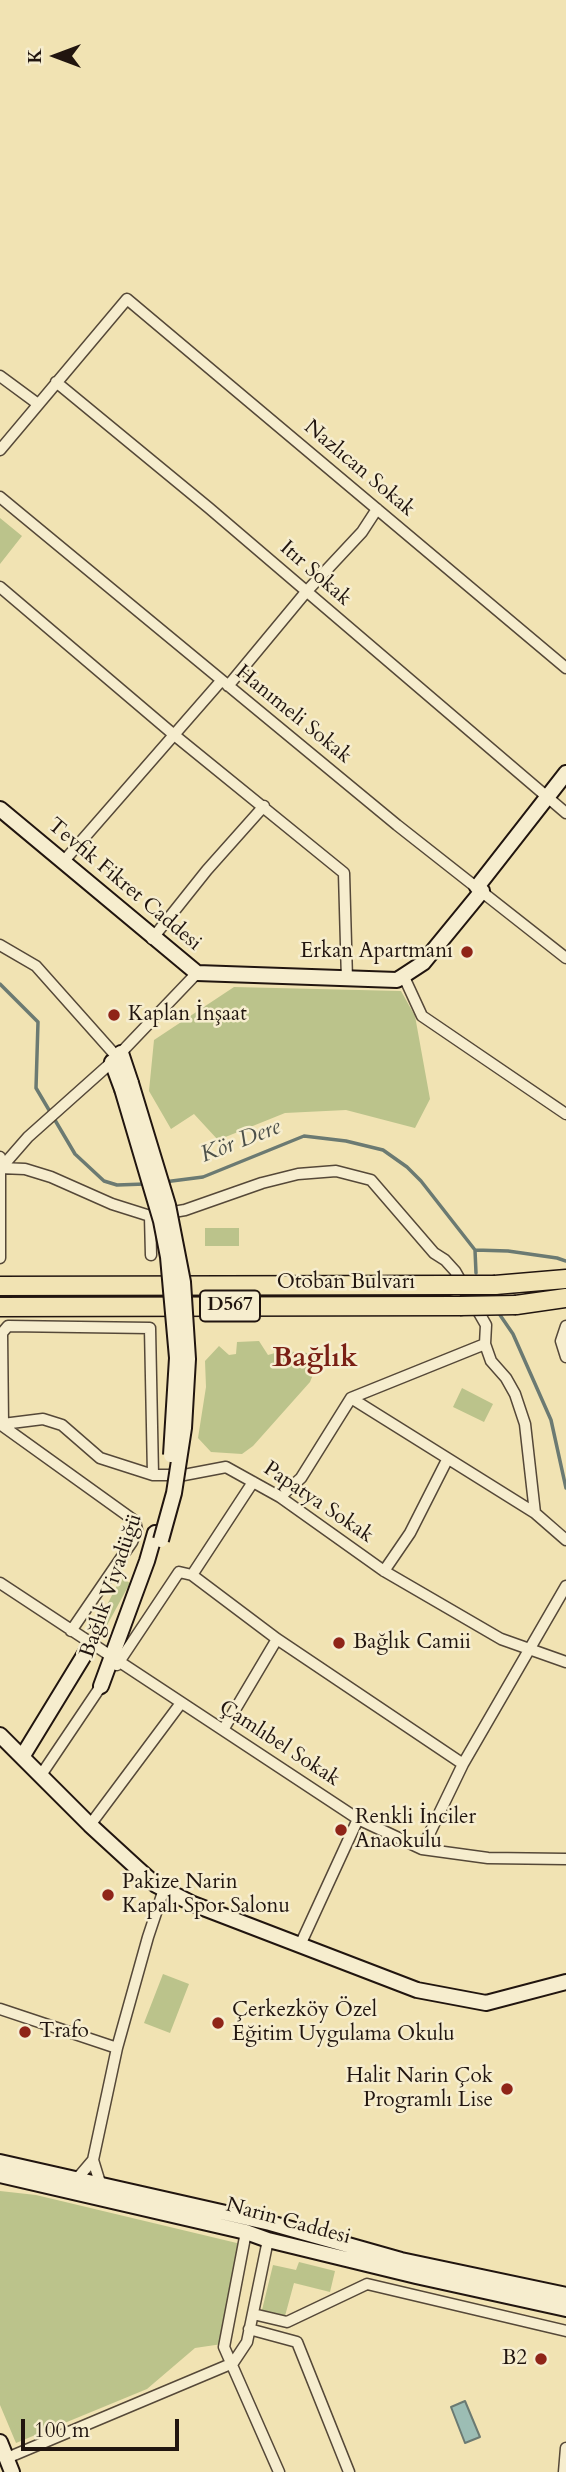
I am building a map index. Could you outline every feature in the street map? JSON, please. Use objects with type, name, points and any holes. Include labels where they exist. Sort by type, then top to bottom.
[{"type":"highway","name":"Otoban Bulvarı","points":[[0,1286],[495,1285],[566,1279]]},
{"type":"highway","name":"Otoban Bulvarı","points":[[0,1307],[460,1306],[516,1305],[566,1298]]},
{"type":"street","name":"Nazlıcan Sokak","points":[[57,382],[127,299],[566,668]]},
{"type":"street","points":[[0,376],[38,404]]},
{"type":"street","points":[[0,450],[57,382]]},
{"type":"street","name":"Itır Sokak","points":[[57,382],[566,813]]},
{"type":"street","name":"Hanımeli Sokak","points":[[0,497],[397,825],[566,958]]},
{"type":"street","points":[[63,862],[173,734],[225,684],[362,531],[377,509]]},
{"type":"street","points":[[0,587],[173,734],[344,873],[347,980]]},
{"type":"street","points":[[566,773],[424,963],[404,977],[422,1016],[566,1114]]},
{"type":"street","points":[[152,939],[264,806]]},
{"type":"street","name":"Tevfik Fikret Caddesi","points":[[0,809],[152,939],[197,973],[347,980],[397,980],[404,977]]},
{"type":"street","points":[[0,945],[36,966],[116,1057]]},
{"type":"street","points":[[0,1258],[0,1165],[58,1108],[116,1057],[197,973]]},
{"type":"street","name":"Bağlık Viyadüğü","points":[[101,1686],[142,1596],[158,1536],[174,1493],[184,1428],[188,1359],[184,1294],[169,1205],[116,1057]]},
{"type":"street","points":[[0,1165],[51,1177],[112,1205],[149,1216],[185,1210],[262,1183],[298,1174],[336,1171],[371,1180],[435,1254],[455,1271],[486,1325],[485,1343],[491,1361],[506,1378],[515,1394],[525,1424],[535,1513]]},
{"type":"street","points":[[149,1216],[151,1255]]},
{"type":"street","points":[[71,1631],[132,1542],[136,1530],[135,1521],[2,1424],[2,1333],[8,1326],[150,1328],[152,1475]]},
{"type":"street","points":[[566,1326],[561,1341],[566,1357]]},
{"type":"street","points":[[280,1497],[301,1478],[351,1398],[485,1343]]},
{"type":"street","points":[[351,1398],[535,1513],[566,1540]]},
{"type":"street","name":"Papatya Sokak","points":[[2,1424],[43,1419],[62,1425],[100,1458],[152,1475],[184,1475],[226,1467],[280,1497],[384,1571],[501,1639],[566,1662]]},
{"type":"street","points":[[384,1571],[410,1533],[447,1460]]},
{"type":"street","points":[[192,1575],[253,1482]]},
{"type":"street","points":[[115,1659],[179,1572],[192,1575],[277,1639],[463,1764]]},
{"type":"street","name":"Çamlıbel Sokak","points":[[0,1583],[358,1819],[422,1849],[488,1858],[566,1859]]},
{"type":"street","points":[[422,1849],[463,1764],[566,1586]]},
{"type":"street","points":[[223,1730],[277,1639]]},
{"type":"street","points":[[22,1757],[91,1644]]},
{"type":"street","points":[[41,1775],[101,1686]]},
{"type":"street","points":[[90,1825],[181,1703]]},
{"type":"street","points":[[0,1735],[90,1825],[147,1877],[193,1904],[417,1990],[486,2003],[566,1982]]},
{"type":"street","points":[[301,1944],[358,1819]]},
{"type":"street","points":[[76,2180],[93,2160],[117,2048],[164,1889]]},
{"type":"street","points":[[0,2009],[117,2048]]},
{"type":"street","points":[[93,2160],[101,2186]]},
{"type":"street","name":"Narin Caddesi","points":[[0,2162],[270,2223],[401,2260],[566,2295]]},
{"type":"street","name":"Narin Caddesi","points":[[0,2175],[566,2309]]},
{"type":"street","points":[[246,2232],[224,2347],[279,2472]]},
{"type":"street","points":[[0,2442],[9,2465],[233,2363],[252,2330],[268,2240]]},
{"type":"street","points":[[253,2314],[287,2322],[368,2284],[566,2331]]},
{"type":"street","points":[[252,2330],[297,2342],[349,2472]]},
{"type":"street","points":[[564,2472],[566,2448]]},
{"type":"green space","points":[[0,518],[22,536],[0,564]]},
{"type":"green space","points":[[234,987],[401,991],[415,1016],[430,1099],[415,1128],[346,1110],[285,1113],[218,1140],[194,1114],[171,1129],[149,1091],[154,1040]]},
{"type":"green space","points":[[205,1228],[239,1228],[239,1246],[205,1246]]},
{"type":"green space","points":[[259,1341],[268,1355],[282,1351],[321,1354],[310,1382],[253,1446],[242,1454],[211,1452],[198,1438],[206,1387],[205,1361],[219,1346],[229,1355],[236,1354],[237,1342]]},
{"type":"green space","points":[[462,1388],[493,1404],[484,1422],[453,1407]]},
{"type":"green space","points":[[121,1578],[130,1583],[105,1629],[97,1624]]},
{"type":"green space","points":[[163,1974],[189,1984],[170,2033],[144,2023]]},
{"type":"green space","points":[[0,2191],[36,2195],[241,2244],[222,2344],[195,2348],[147,2389],[16,2443],[0,2405]]},
{"type":"green space","points":[[299,2262],[335,2271],[330,2292],[294,2283],[285,2316],[262,2310],[273,2265],[296,2270]]},
{"type":"water","points":[[465,2401],[480,2437],[465,2443],[451,2407]]},
{"type":"waterway","name":"Kör Dere","points":[[0,984],[38,1022],[36,1088],[75,1154],[104,1181],[117,1185],[145,1184]]},
{"type":"waterway","name":"Kör Dere","points":[[164,1182],[203,1177],[304,1136],[346,1141],[383,1150],[421,1181],[475,1250],[476,1273]]},
{"type":"waterway","points":[[475,1250],[508,1251],[566,1261]]},
{"type":"waterway","name":"Kör Dere","points":[[500,1315],[513,1334],[551,1420],[566,1488]]},
{"type":"place","name":"Erkan Apartmanı","points":[[467,952]]},
{"type":"place","name":"Kaplan İnşaat","points":[[114,1015]]},
{"type":"place","name":"Bağlık Camii","points":[[339,1643]]},
{"type":"place","name":"Renkli İnciler Anaokulu","points":[[341,1830]]},
{"type":"place","name":"Pakize Narin Kapalı Spor Salonu","points":[[108,1895]]},
{"type":"place","name":"Çerkezköy Özel Eğitim Uygulama Okulu","points":[[218,2023]]},
{"type":"place","name":"Trafo","points":[[25,2032]]},
{"type":"place","name":"Halit Narin Çok Programlı Lise","points":[[507,2089]]},
{"type":"place","name":"B2","points":[[541,2359]]},
{"type":"district","name":"Bağlık","points":[[315,1360]]}]
